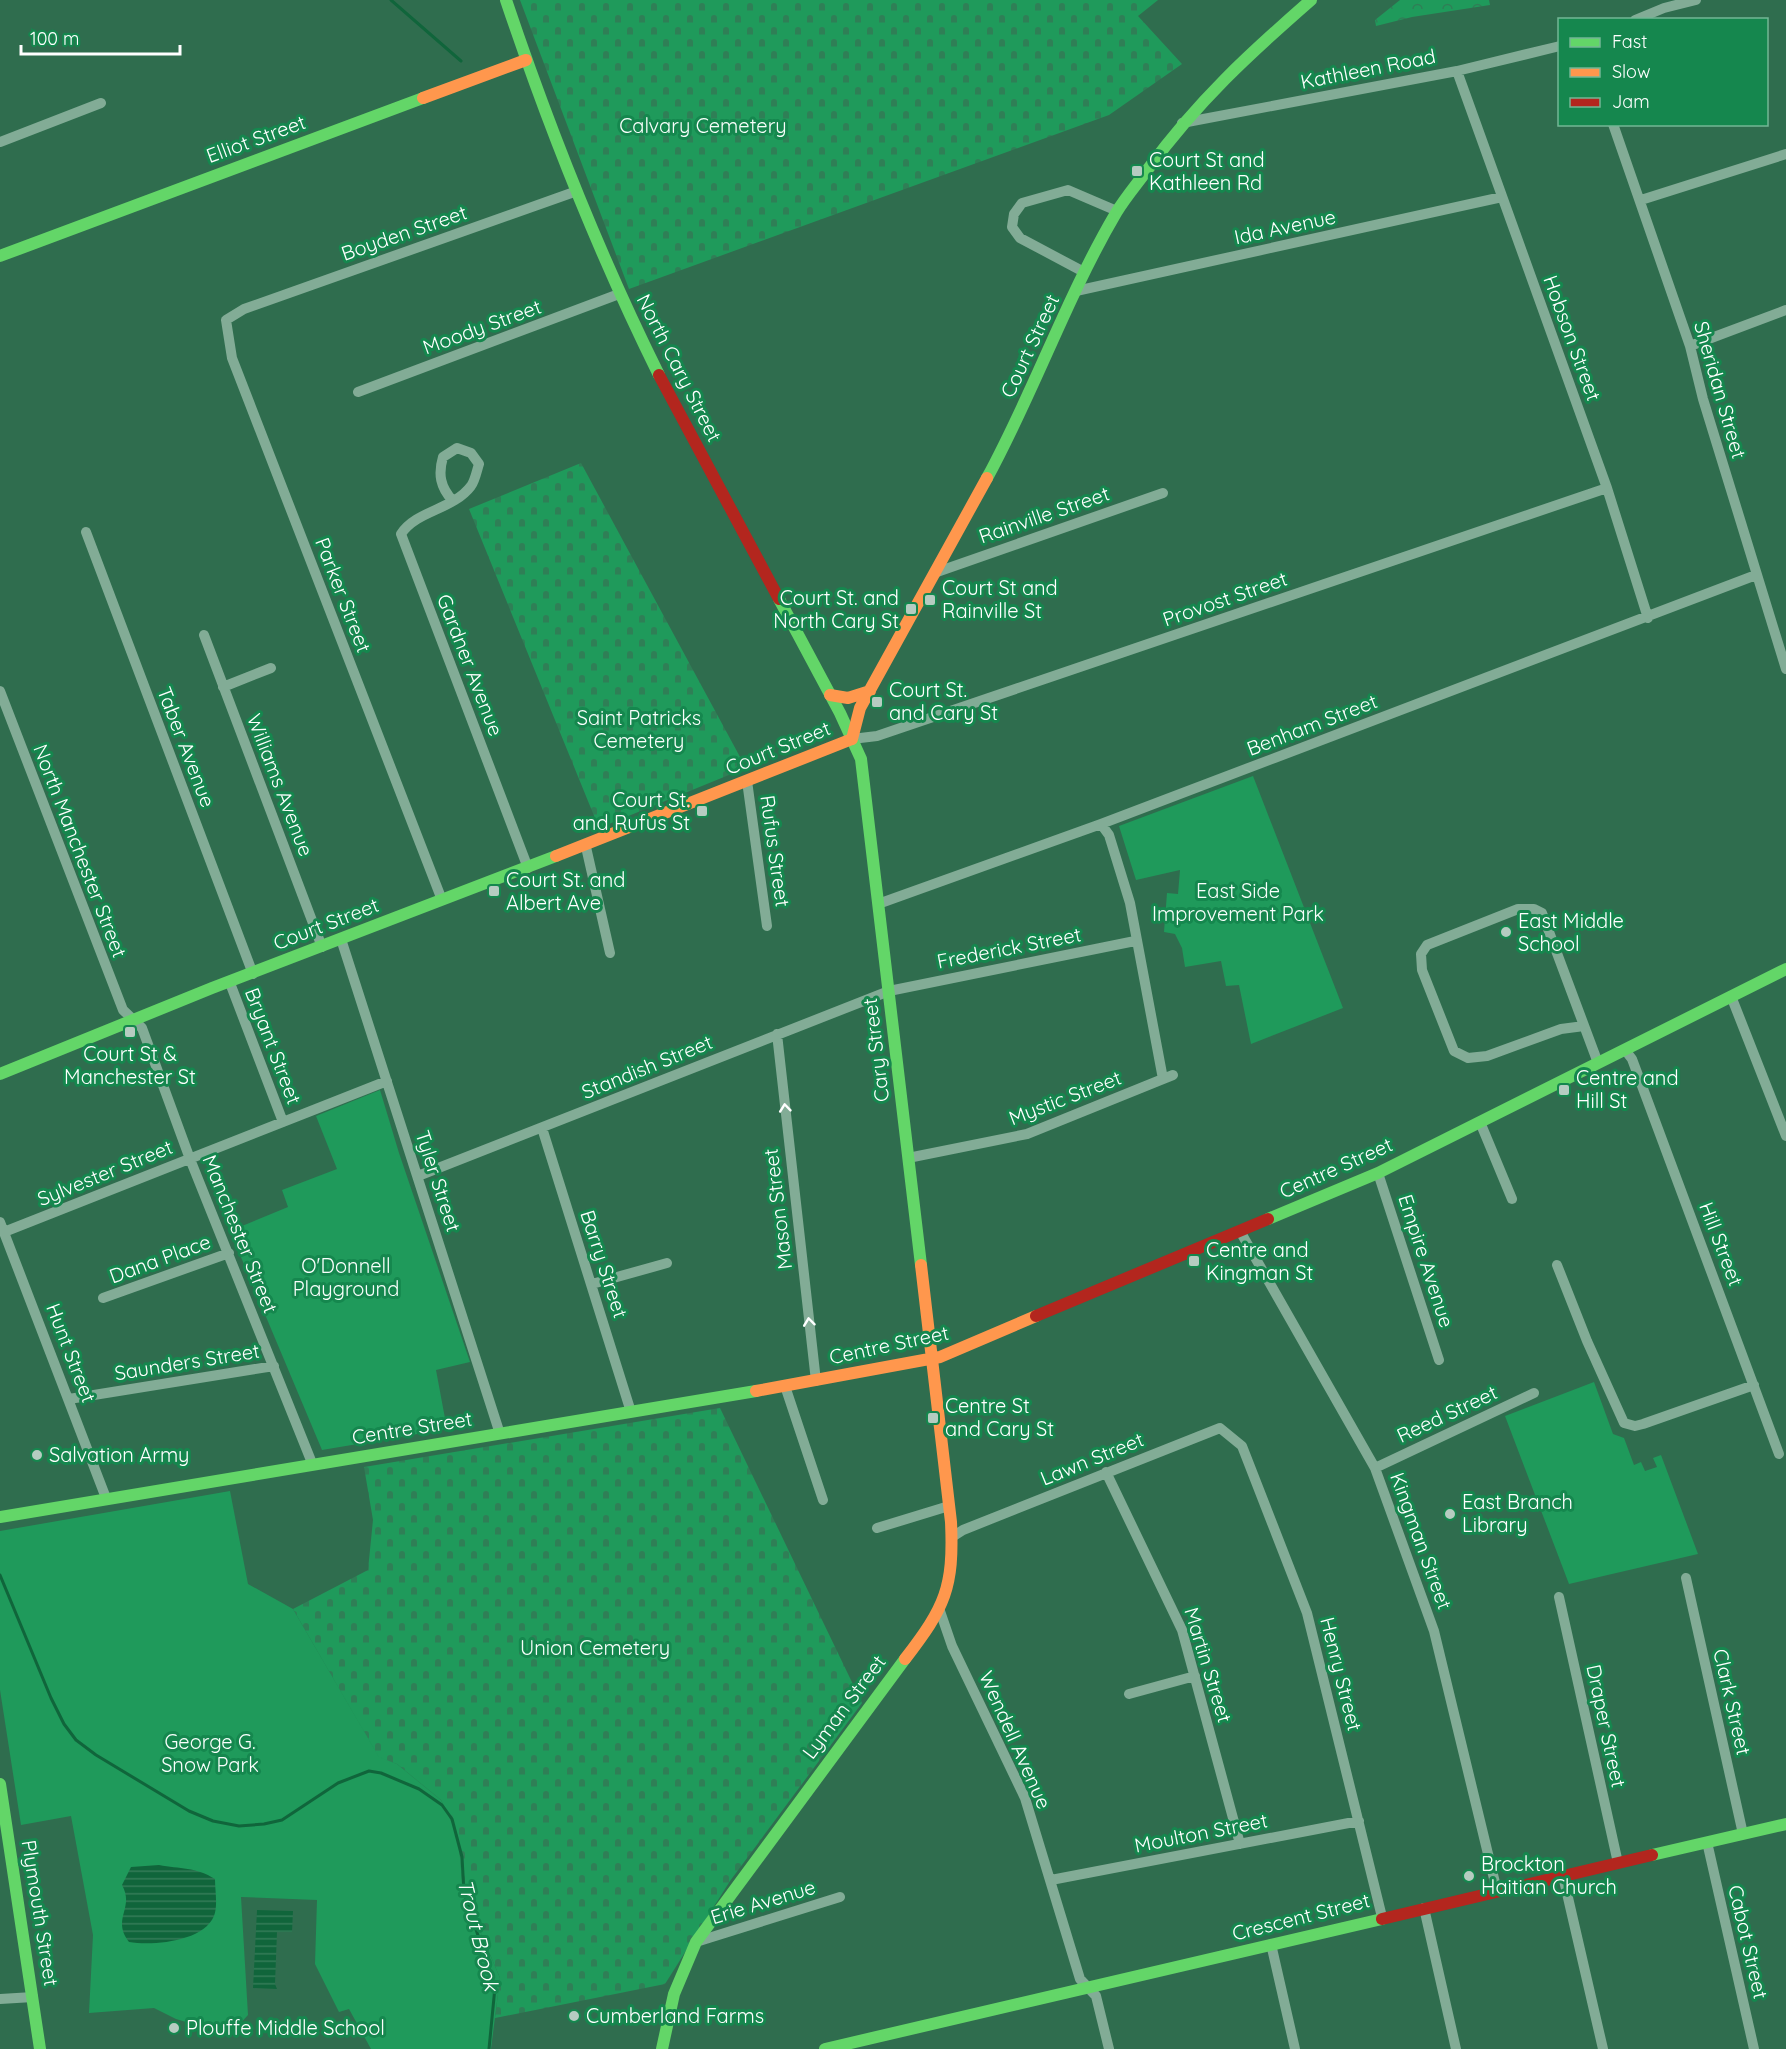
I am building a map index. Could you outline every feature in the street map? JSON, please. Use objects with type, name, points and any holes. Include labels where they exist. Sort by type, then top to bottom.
[{"type":"main road","name":"North Cary Street","points":[[506,0],[526,60],[619,294],[852,739]]},
{"type":"main road","name":"Court Street","points":[[0,1074],[341,939],[586,847],[852,739],[860,708],[937,572],[1007,441],[1084,272],[1117,211],[1182,123],[1232,70],[1311,0]]},
{"type":"main road","name":"Elliot Street","points":[[0,256],[526,60]]},
{"type":"main road","points":[[830,695],[848,698],[870,691]]},
{"type":"main road","name":"Cary Street","points":[[852,739],[862,769],[931,1359]]},
{"type":"main road","name":"Centre Street","points":[[0,1517],[312,1463],[632,1412],[931,1359],[969,1346],[1378,1173],[1786,969]]},
{"type":"main road","name":"Lyman Street","points":[[662,2049],[666,2022],[678,1980],[696,1942],[940,1611],[952,1578],[952,1537],[931,1359]]},
{"type":"main road","name":"Plymouth Street","points":[[0,1784],[40,2049]]},
{"type":"main road","name":"Crescent Street","points":[[825,2049],[1786,1824]]},
{"type":"street","points":[[1638,18],[1663,4],[1696,0]]},
{"type":"street","name":"Kathleen Road","points":[[1182,123],[1457,71],[1558,46]]},
{"type":"street","name":"Hobson Street","points":[[1457,71],[1607,488],[1648,618]]},
{"type":"street","points":[[0,142],[101,103]]},
{"type":"street","name":"Sheridan Street","points":[[1614,126],[1690,345],[1703,399],[1786,669]]},
{"type":"street","points":[[1641,200],[1786,154]]},
{"type":"street","points":[[1084,272],[1020,238],[1012,227],[1014,214],[1022,203],[1068,190],[1117,211]]},
{"type":"street","name":"Boyden Street","points":[[244,309],[577,191]]},
{"type":"street","name":"Ida Avenue","points":[[1076,291],[1502,197]]},
{"type":"street","name":"Moody Street","points":[[358,392],[619,294]]},
{"type":"street","name":"Parker Street","points":[[244,309],[226,320],[232,358],[442,900]]},
{"type":"street","points":[[1690,345],[1786,310]]},
{"type":"street","points":[[458,448],[471,453],[479,464],[471,486],[453,501],[441,483],[439,471],[443,457],[458,448]]},
{"type":"street","name":"Provost Street","points":[[852,739],[877,736],[1607,488]]},
{"type":"street","name":"Rainville Street","points":[[937,572],[1163,493]]},
{"type":"street","name":"Gardner Avenue","points":[[453,501],[408,523],[400,534],[528,868]]},
{"type":"street","name":"Taber Avenue","points":[[87,532],[253,974]]},
{"type":"street","name":"Benham Street","points":[[878,904],[1101,824],[1648,618],[1756,575]]},
{"type":"street","name":"Williams Avenue","points":[[204,635],[322,947]]},
{"type":"street","points":[[223,687],[271,668]]},
{"type":"street","name":"North Manchester Street","points":[[0,691],[123,1010],[133,1021]]},
{"type":"street","name":"Rufus Street","points":[[747,781],[767,926]]},
{"type":"street","points":[[1101,824],[1109,835],[1130,903],[1136,941]]},
{"type":"street","points":[[586,847],[610,953]]},
{"type":"street","points":[[1584,1026],[1561,1029],[1487,1056],[1468,1058],[1454,1051],[1422,970],[1421,954],[1427,945],[1518,909],[1534,909],[1542,913],[1598,1063]]},
{"type":"street","name":"Tyler Street","points":[[341,939],[500,1434]]},
{"type":"street","name":"Frederick Street","points":[[889,991],[1136,941]]},
{"type":"street","name":"Mystic Street","points":[[908,1158],[1027,1134],[1168,1077],[1136,941]]},
{"type":"street","name":"Bryant Street","points":[[230,983],[283,1122]]},
{"type":"street","name":"Standish Street","points":[[418,1176],[889,991]]},
{"type":"street","points":[[1731,996],[1786,1136]]},
{"type":"street","name":"Manchester Street","points":[[133,1021],[142,1028],[190,1159],[312,1463]]},
{"type":"street","name":"Mason Street","points":[[777,1034],[816,1380]]},
{"type":"street","name":"Hill Street","points":[[1625,1050],[1636,1070],[1779,1454]]},
{"type":"street","name":"Sylvester Street","points":[[2,1227],[190,1159],[387,1081]]},
{"type":"street","points":[[1480,1122],[1512,1199]]},
{"type":"street","name":"Barry Street","points":[[542,1128],[632,1412]]},
{"type":"street","name":"Empire Avenue","points":[[1378,1173],[1439,1360]]},
{"type":"street","name":"Hunt Street","points":[[2,1227],[106,1498]]},
{"type":"street","name":"Kingman Street","points":[[1240,1231],[1375,1468],[1434,1631],[1497,1891]]},
{"type":"street","name":"Dana Place","points":[[103,1298],[229,1253]]},
{"type":"street","points":[[592,1284],[667,1263]]},
{"type":"street","points":[[1557,1265],[1587,1341],[1624,1423],[1635,1426],[1643,1424],[1754,1384]]},
{"type":"street","name":"Saunders Street","points":[[69,1399],[274,1366]]},
{"type":"street","points":[[784,1386],[823,1500]]},
{"type":"street","name":"Reed Street","points":[[1375,1468],[1534,1393]]},
{"type":"street","name":"Lawn Street","points":[[952,1537],[963,1530],[1220,1428],[1242,1446]]},
{"type":"street","name":"Henry Street","points":[[1242,1446],[1307,1613],[1382,1917]]},
{"type":"street","name":"Martin Street","points":[[1106,1472],[1182,1630],[1240,1844]]},
{"type":"street","points":[[877,1528],[949,1506]]},
{"type":"street","name":"Clark Street","points":[[1686,1578],[1743,1834]]},
{"type":"street","name":"Draper Street","points":[[1559,1597],[1618,1863]]},
{"type":"street","name":"Wendell Avenue","points":[[940,1611],[952,1646],[1025,1798],[1080,1979],[1096,1996],[1110,2049]]},
{"type":"street","points":[[1129,1694],[1195,1676]]},
{"type":"street","name":"Moulton Street","points":[[1051,1880],[1359,1821]]},
{"type":"street","name":"Cabot Street","points":[[1707,1842],[1754,2049]]},
{"type":"street","points":[[1563,1876],[1603,2049]]},
{"type":"street","name":"Erie Avenue","points":[[696,1942],[840,1897]]},
{"type":"street","points":[[1424,1908],[1456,2049]]},
{"type":"street","points":[[1271,1944],[1295,2049]]},
{"type":"street","points":[[0,1999],[33,1997]]},
{"type":"green space","name":"Calvary Cemetery","points":[[520,0],[1158,0],[1138,16],[1182,64],[1109,115],[629,289]]},
{"type":"green space","points":[[1400,0],[1489,0],[1490,5],[1412,17],[1376,26],[1375,20]]},
{"type":"green space","name":"Saint Patricks Cemetery","points":[[581,463],[746,768],[599,828],[469,509]]},
{"type":"green space","name":"East Side Improvement Park","points":[[1253,776],[1343,1008],[1251,1044],[1239,985],[1226,986],[1221,961],[1185,967],[1182,948],[1175,934],[1164,932],[1167,893],[1178,894],[1180,870],[1136,880],[1119,826]]},
{"type":"green space","name":"O'Donnell Playground","points":[[380,1090],[470,1362],[436,1370],[447,1429],[322,1450],[230,1231],[288,1207],[282,1190],[337,1169],[316,1116]]},
{"type":"green space","points":[[1594,1382],[1613,1434],[1624,1438],[1634,1465],[1641,1462],[1645,1471],[1657,1467],[1653,1458],[1661,1455],[1698,1554],[1569,1584],[1505,1416]]},
{"type":"green space","name":"Union Cemetery","points":[[720,1408],[862,1703],[730,1881],[665,1984],[495,2018],[500,1978],[463,1891],[458,1836],[441,1800],[397,1764],[379,1758],[293,1609],[368,1570],[373,1520],[364,1467]]},
{"type":"green space","name":"George G. Snow Park","points":[[230,1491],[248,1584],[293,1609],[379,1757],[397,1764],[441,1800],[458,1836],[463,1891],[500,1978],[491,2049],[371,2049],[349,2009],[339,2012],[315,1964],[317,1900],[241,1897],[248,2015],[238,2026],[196,2025],[176,2019],[154,2008],[89,2013],[93,1935],[71,1816],[21,1825],[0,1690],[0,1531]]},
{"type":"shaded area","points":[[159,1865],[194,1870],[215,1879],[214,1916],[208,1925],[188,1937],[163,1942],[129,1942],[122,1927],[126,1900],[122,1885],[131,1867]]},
{"type":"shaded area","points":[[257,1910],[293,1911],[292,1932],[277,1932],[275,1984],[277,1989],[253,1988]]},
{"type":"waterway","points":[[391,0],[461,61]]},
{"type":"waterway","name":"Trout Brook","points":[[0,1575],[51,1698],[64,1724],[76,1740],[96,1755],[189,1811],[213,1821],[239,1826],[264,1824],[282,1820],[338,1783],[369,1771],[381,1773],[419,1789],[442,1805],[452,1819],[462,1857],[464,1893],[495,1987],[489,2049]]},
{"type":"traffic: fast","points":[[506,0],[576,190],[659,375]]},
{"type":"traffic: fast","points":[[987,478],[1081,278],[1120,207],[1167,144],[1205,100],[1311,0]]},
{"type":"traffic: fast","points":[[0,256],[423,98]]},
{"type":"traffic: fast","points":[[779,599],[840,713],[861,759],[921,1265]]},
{"type":"traffic: fast","points":[[0,1074],[212,988],[556,856]]},
{"type":"traffic: fast","points":[[1268,1219],[1378,1173],[1786,969]]},
{"type":"traffic: fast","points":[[0,1517],[756,1391]]},
{"type":"traffic: fast","points":[[662,2049],[674,1994],[696,1942],[905,1659]]},
{"type":"traffic: fast","points":[[0,1784],[40,2049]]},
{"type":"traffic: fast","points":[[1652,1855],[1786,1824]]},
{"type":"traffic: fast","points":[[825,2049],[1382,1919]]},
{"type":"traffic: slow","points":[[423,98],[526,60]]},
{"type":"traffic: slow","points":[[852,739],[860,708],[987,478]]},
{"type":"traffic: slow","points":[[830,695],[848,698],[870,691]]},
{"type":"traffic: slow","points":[[556,856],[852,739]]},
{"type":"traffic: slow","points":[[905,1659],[929,1625],[944,1596],[951,1564],[952,1545],[921,1265]]},
{"type":"traffic: slow","points":[[756,1391],[940,1357],[1036,1316]]},
{"type":"traffic: jam","points":[[659,375],[779,599]]},
{"type":"traffic: jam","points":[[1036,1316],[1268,1219]]},
{"type":"traffic: jam","points":[[1382,1919],[1652,1855]]},
{"type":"place","name":"Court St and Kathleen Rd","points":[[1137,171]]},
{"type":"place","name":"Court St and Rainville St","points":[[930,600]]},
{"type":"place","name":"Court St. and North Cary St","points":[[911,609]]},
{"type":"place","name":"Court St. and Cary St","points":[[877,702]]},
{"type":"place","name":"Court St. and Rufus St","points":[[702,811]]},
{"type":"place","name":"Court St. and Albert Ave","points":[[494,891]]},
{"type":"place","name":"East Middle School","points":[[1506,932]]},
{"type":"place","name":"Court St & Manchester St","points":[[130,1032]]},
{"type":"place","name":"Centre and Hill St","points":[[1564,1090]]},
{"type":"place","name":"Centre and Kingman St","points":[[1194,1261]]},
{"type":"place","name":"Centre St and Cary St","points":[[933,1418]]},
{"type":"place","name":"Salvation Army","points":[[37,1455]]},
{"type":"place","name":"East Branch Library","points":[[1450,1514]]},
{"type":"place","name":"Brockton Haitian Church","points":[[1469,1876]]},
{"type":"place","name":"Cumberland Farms","points":[[574,2016]]},
{"type":"place","name":"Plouffe Middle School","points":[[174,2028]]}]
